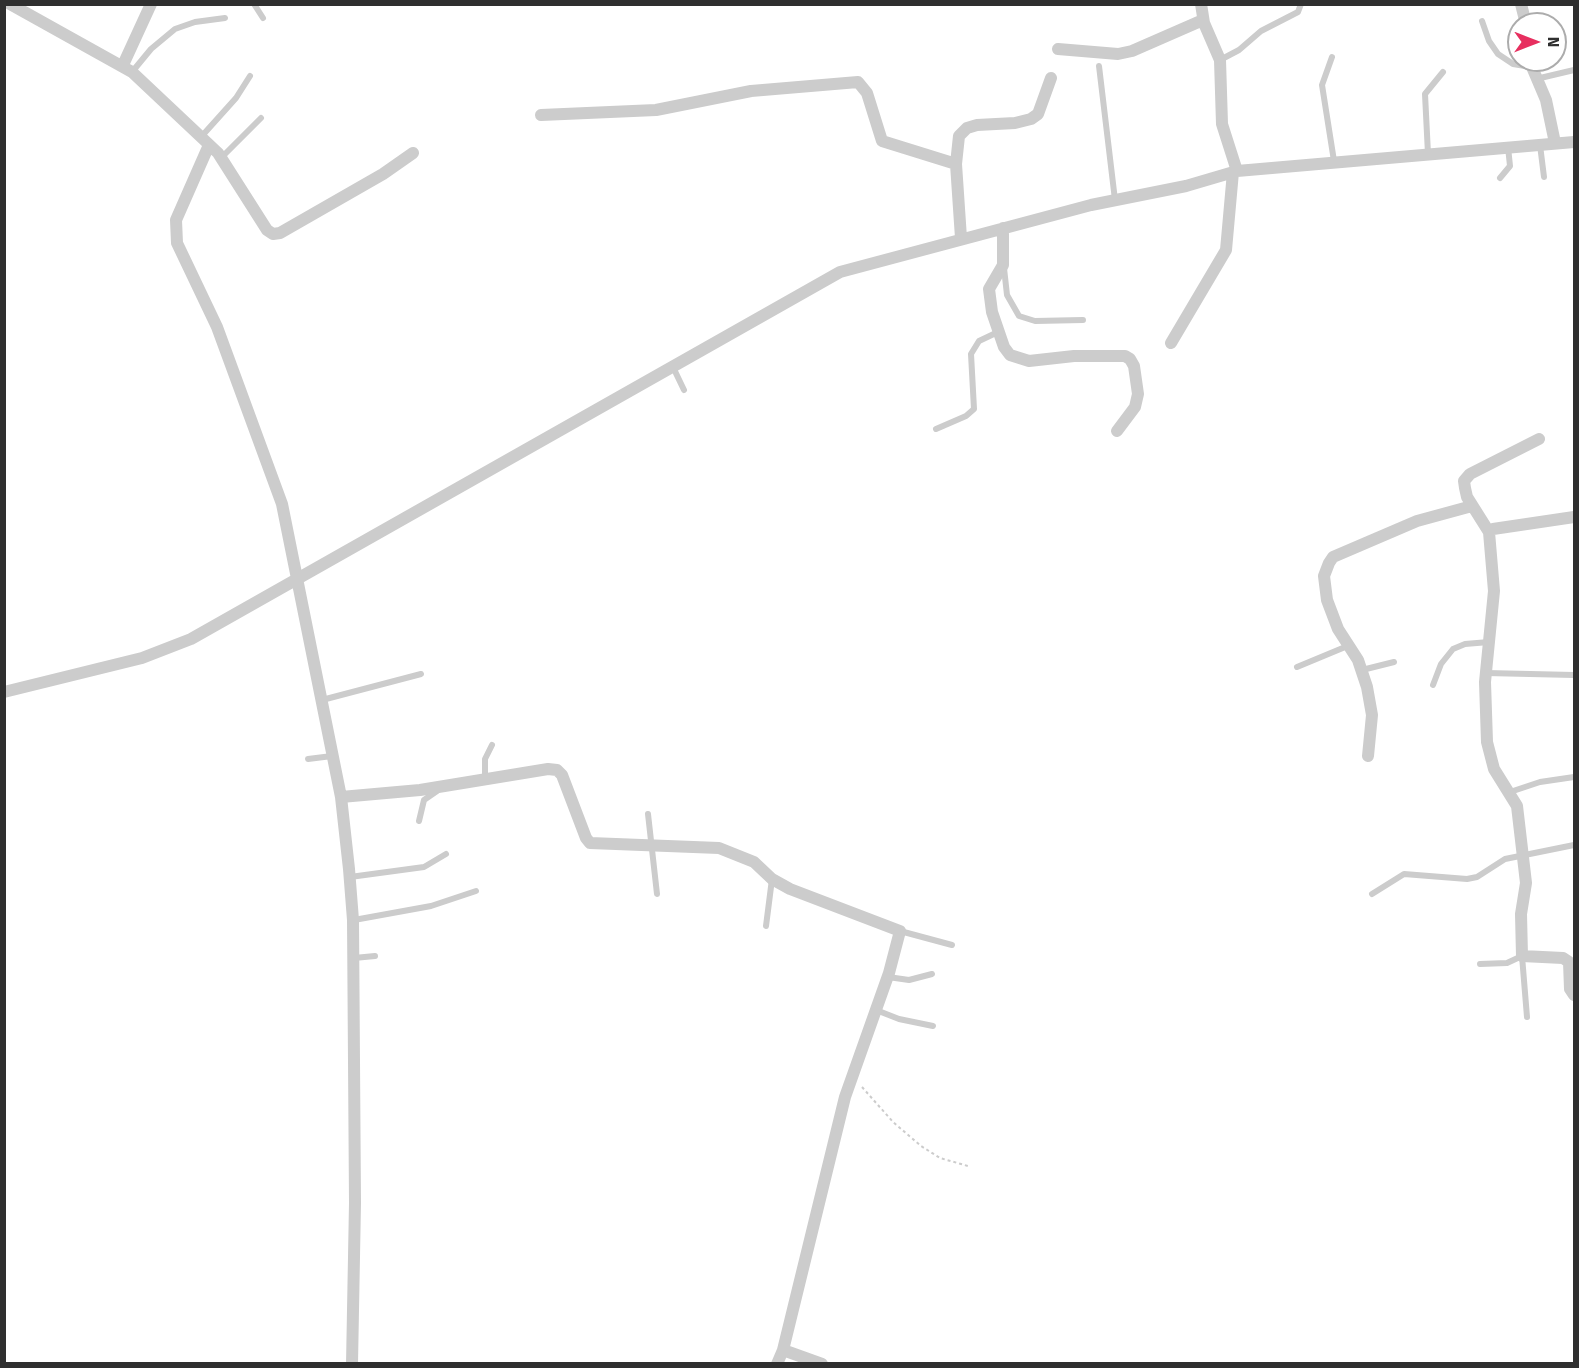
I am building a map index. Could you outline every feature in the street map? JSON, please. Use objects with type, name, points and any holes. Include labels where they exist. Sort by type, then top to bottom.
[{"type":"street","points":[[10,4],[127,68],[221,158],[267,231],[273,234],[280,233],[383,174],[413,153]]},
{"type":"street","points":[[127,68],[151,4]]},
{"type":"street","points":[[1171,343],[1226,250],[1235,172],[1222,124],[1220,60],[1203,20],[1201,4]]},
{"type":"street","points":[[1058,49],[1118,54],[1132,51],[1203,20]]},
{"type":"street","points":[[1532,72],[1546,100],[1555,143]]},
{"type":"street","points":[[962,238],[956,164],[959,136],[967,128],[1031,120],[1038,114],[1051,78]]},
{"type":"street","points":[[541,115],[656,110],[751,91],[858,82],[867,93],[877,134],[882,141],[956,164]]},
{"type":"street","points":[[205,141],[176,220],[177,243],[217,327],[276,481],[341,797],[353,920],[355,1203],[352,1364]]},
{"type":"street","points":[[4,692],[166,650],[191,639],[840,272],[962,238],[1115,200],[1186,186],[1235,172],[1334,161],[1575,142]]},
{"type":"street","points":[[1003,228],[1004,264],[989,289],[998,332],[1010,355],[1029,361],[1074,357],[1125,356],[1130,359],[1136,376],[1138,394],[1135,407],[1117,431]]},
{"type":"street","points":[[1539,439],[1470,474],[1464,481],[1472,506],[1489,532],[1494,591],[1486,673],[1490,757],[1494,769],[1517,806],[1526,883],[1520,923],[1522,956],[1563,958],[1569,962],[1570,989],[1575,995]]},
{"type":"street","points":[[1368,756],[1372,715],[1362,670],[1351,644],[1338,629],[1327,600],[1324,576],[1333,557],[1418,521],[1472,506]]},
{"type":"street","points":[[1489,532],[1494,529],[1575,517]]},
{"type":"street","points":[[341,797],[443,787],[557,770],[562,775],[590,843],[719,848],[754,862],[772,879],[790,889],[900,931],[888,977],[840,1115],[783,1350],[777,1364]]},
{"type":"street","points":[[783,1350],[822,1364]]},
{"type":"lane","points":[[254,4],[263,18]]},
{"type":"lane","points":[[1220,60],[1239,50],[1261,31],[1298,12],[1301,4]]},
{"type":"lane","points":[[127,68],[176,29],[195,22],[225,18]]},
{"type":"lane","points":[[1482,21],[1489,41],[1498,54],[1507,60]]},
{"type":"lane","points":[[1332,57],[1322,85],[1334,161]]},
{"type":"lane","points":[[1099,66],[1115,200]]},
{"type":"lane","points":[[1428,154],[1425,94],[1443,72]]},
{"type":"lane","points":[[205,141],[250,76]]},
{"type":"lane","points":[[221,158],[261,118]]},
{"type":"lane","points":[[1540,144],[1544,177]]},
{"type":"lane","points":[[1500,178],[1510,166],[1508,147]]},
{"type":"lane","points":[[1004,264],[1007,296],[1018,316],[1035,321],[1083,320]]},
{"type":"lane","points":[[936,429],[966,416],[974,409],[971,354],[979,340],[998,332]]},
{"type":"lane","points":[[672,365],[684,390]]},
{"type":"lane","points":[[1433,685],[1441,664],[1458,645],[1489,641]]},
{"type":"lane","points":[[1297,667],[1351,644]]},
{"type":"lane","points":[[1362,670],[1394,662]]},
{"type":"lane","points":[[1486,673],[1575,675]]},
{"type":"lane","points":[[322,700],[421,674]]},
{"type":"lane","points":[[485,780],[485,759],[492,745]]},
{"type":"lane","points":[[308,759],[332,756]]},
{"type":"lane","points":[[1510,792],[1540,783],[1575,777]]},
{"type":"lane","points":[[418,820],[424,800],[443,787]]},
{"type":"lane","points":[[648,814],[657,894]]},
{"type":"lane","points":[[1372,894],[1404,874],[1467,879],[1477,877],[1504,859],[1575,845]]},
{"type":"lane","points":[[350,877],[424,867],[446,854]]},
{"type":"lane","points":[[766,926],[772,879]]},
{"type":"lane","points":[[353,920],[431,906],[476,891]]},
{"type":"lane","points":[[900,931],[952,945]]},
{"type":"lane","points":[[1480,964],[1507,963],[1522,956],[1527,1017]]},
{"type":"lane","points":[[353,958],[375,957]]},
{"type":"lane","points":[[888,977],[909,980],[932,974]]},
{"type":"lane","points":[[876,1010],[899,1020],[933,1026]]},
{"type":"path","points":[[853,1076],[892,1122],[921,1146],[940,1158],[968,1166]]}]
